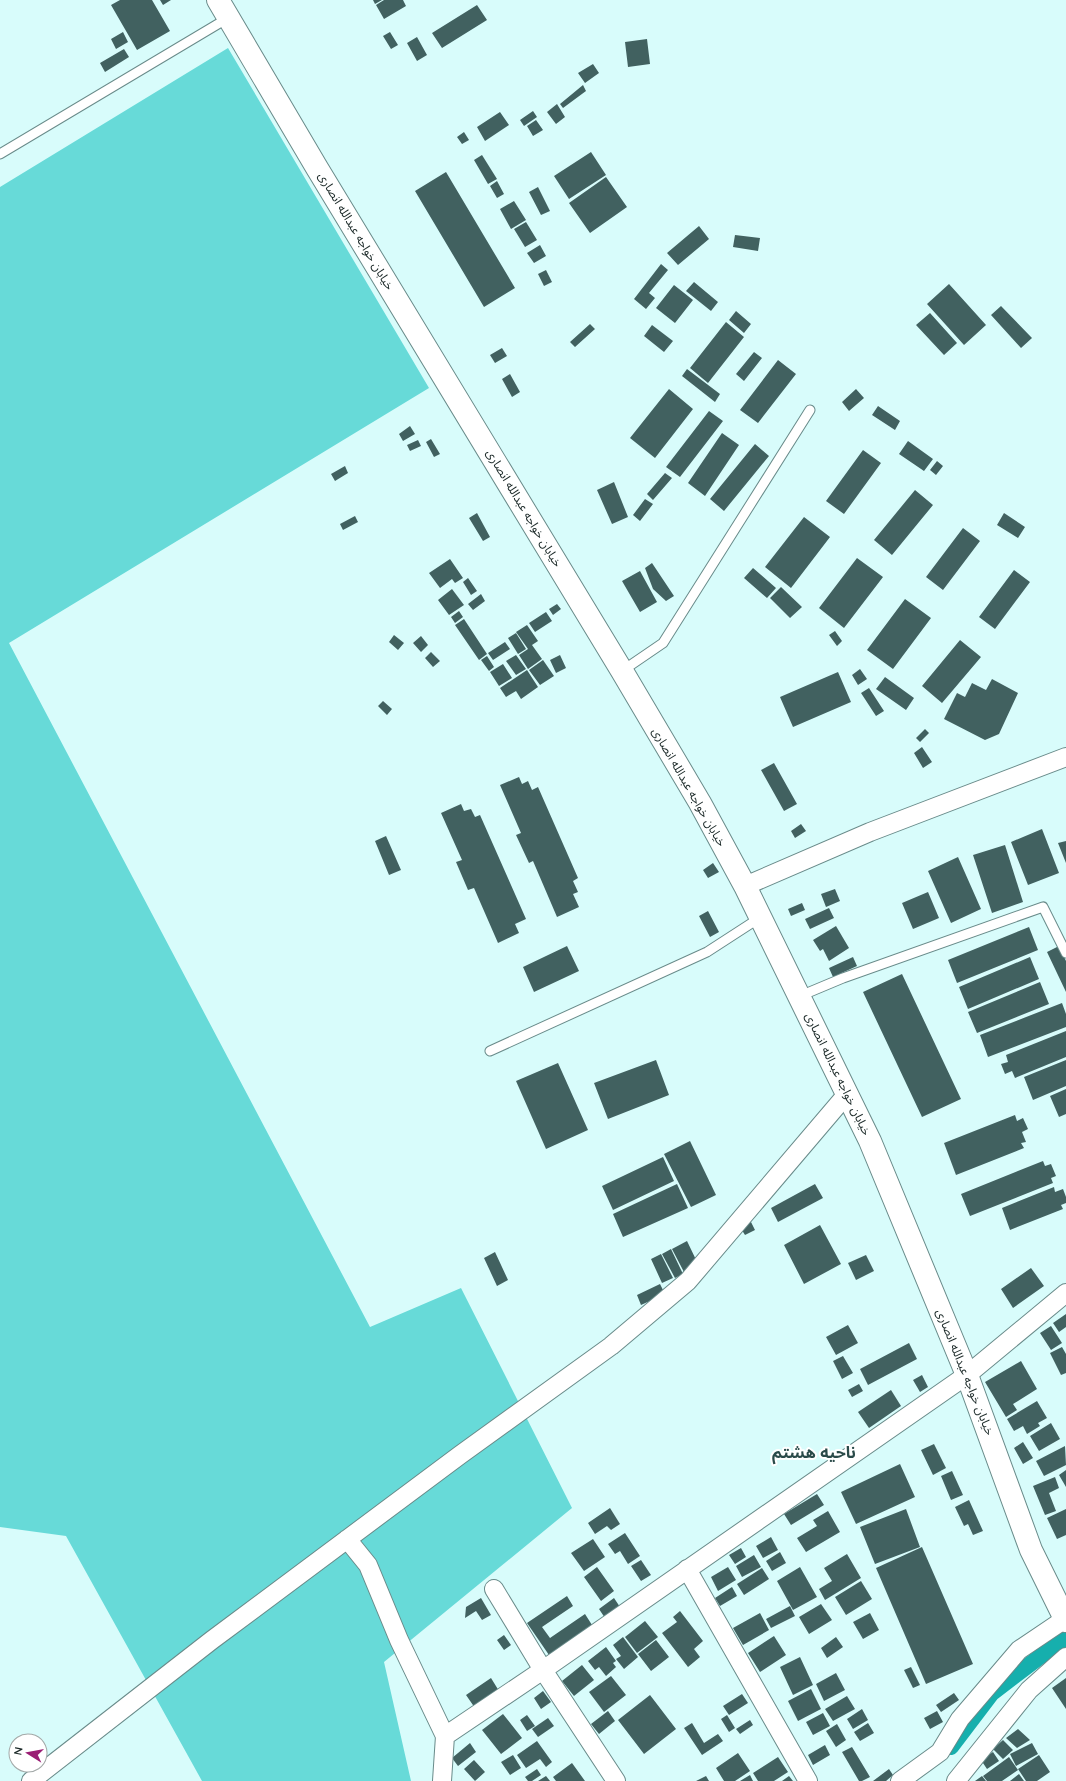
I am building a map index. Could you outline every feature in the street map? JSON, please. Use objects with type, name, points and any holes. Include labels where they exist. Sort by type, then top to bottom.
[{"type":"street","name":"خیابان خواجه عبدالله انصاری","points":[[223,9],[321,175],[700,802],[745,886],[870,1142],[967,1375],[1031,1550],[1060,1593],[1065,1620]]},
{"type":"street","points":[[745,886],[870,832],[1066,758]]},
{"type":"street","points":[[31,1781],[212,1640],[347,1539],[611,1346],[688,1281],[847,1094]]},
{"type":"street","points":[[445,1736],[543,1670],[967,1375],[1066,1293]]},
{"type":"street","points":[[347,1539],[368,1565],[399,1640],[445,1736],[442,1781]]},
{"type":"street","points":[[687,1569],[808,1781]]},
{"type":"street","points":[[494,1589],[543,1670],[616,1781]]},
{"type":"street","points":[[900,1781],[940,1752],[960,1719],[1019,1650],[1065,1620]]},
{"type":"street","points":[[956,1781],[1028,1690],[1066,1657]]},
{"type":"lane","points":[[0,154],[223,9]]},
{"type":"lane","points":[[622,672],[663,643],[810,410]]},
{"type":"lane","points":[[800,996],[843,978],[1043,907],[1066,953]]},
{"type":"lane","points":[[490,1051],[707,952],[761,918]]},
{"type":"shaded area","points":[[228,48],[429,388],[9,643],[370,1327],[461,1288],[572,1508],[384,1662],[411,1781],[202,1781],[66,1536],[0,1527],[0,187]]},
{"type":"building","points":[[120,0],[152,0],[170,31],[137,50],[111,5]]},
{"type":"building","points":[[160,0],[171,0],[163,5]]},
{"type":"building","points":[[373,0],[382,0],[375,4]]},
{"type":"building","points":[[384,0],[403,0],[406,6],[384,19],[376,5]]},
{"type":"building","points":[[477,5],[487,20],[442,48],[432,33]]},
{"type":"building","points":[[123,32],[128,42],[116,49],[111,39]]},
{"type":"building","points":[[390,32],[398,45],[391,49],[383,36]]},
{"type":"building","points":[[417,37],[427,55],[417,61],[407,43]]},
{"type":"building","points":[[647,39],[650,64],[628,67],[625,42]]},
{"type":"building","points":[[124,49],[129,57],[105,72],[100,63]]},
{"type":"building","points":[[593,64],[599,73],[585,83],[578,73]]},
{"type":"building","points":[[583,85],[586,91],[563,108],[560,104]]},
{"type":"building","points":[[557,104],[565,117],[556,124],[547,112]]},
{"type":"building","points":[[533,111],[537,117],[524,126],[520,120]]},
{"type":"building","points":[[500,112],[509,125],[485,141],[477,127]]},
{"type":"building","points":[[536,120],[543,130],[533,136],[527,126]]},
{"type":"building","points":[[464,132],[469,140],[462,144],[457,137]]},
{"type":"building","points":[[591,152],[606,175],[569,199],[554,176]]},
{"type":"building","points":[[482,155],[497,179],[488,184],[474,160]]},
{"type":"building","points":[[446,172],[515,288],[484,307],[415,191]]},
{"type":"building","points":[[606,177],[627,207],[590,233],[569,203]]},
{"type":"building","points":[[497,181],[504,194],[497,198],[490,186]]},
{"type":"building","points":[[538,187],[550,211],[541,215],[529,192]]},
{"type":"building","points":[[514,201],[526,220],[511,229],[500,209]]},
{"type":"building","points":[[526,222],[537,240],[525,247],[514,229]]},
{"type":"building","points":[[699,226],[709,239],[678,265],[667,253]]},
{"type":"building","points":[[735,235],[760,238],[758,251],[733,247]]},
{"type":"building","points":[[540,245],[546,256],[534,263],[527,253]]},
{"type":"building","points":[[661,264],[668,270],[649,293],[655,298],[646,309],[634,299]]},
{"type":"building","points":[[546,270],[552,282],[544,286],[538,274]]},
{"type":"building","points":[[694,282],[718,302],[711,311],[686,291]]},
{"type":"building","points":[[949,284],[986,325],[964,345],[927,304]]},
{"type":"building","points":[[674,285],[693,300],[675,323],[656,308]]},
{"type":"building","points":[[1001,306],[1032,338],[1021,348],[991,315]]},
{"type":"building","points":[[736,311],[751,324],[744,333],[729,320]]},
{"type":"building","points":[[930,313],[957,343],[944,355],[916,325]]},
{"type":"building","points":[[726,322],[744,337],[708,383],[690,368]]},
{"type":"building","points":[[590,324],[595,329],[575,347],[570,342]]},
{"type":"building","points":[[652,325],[673,341],[664,352],[644,336]]},
{"type":"building","points":[[502,348],[507,356],[495,363],[490,355]]},
{"type":"building","points":[[754,352],[762,358],[744,381],[736,374]]},
{"type":"building","points":[[778,360],[796,374],[758,423],[740,410]]},
{"type":"building","points":[[687,369],[720,394],[715,402],[682,376]]},
{"type":"building","points":[[510,374],[520,392],[512,397],[502,379]]},
{"type":"building","points":[[669,389],[693,409],[655,458],[630,438]]},
{"type":"building","points":[[856,389],[864,398],[849,411],[842,402]]},
{"type":"building","points":[[878,406],[900,421],[895,430],[872,415]]},
{"type":"building","points":[[709,411],[723,421],[680,477],[666,467]]},
{"type":"building","points":[[410,426],[415,434],[403,441],[399,434]]},
{"type":"building","points":[[722,433],[739,445],[705,496],[688,483]]},
{"type":"building","points":[[431,439],[440,454],[434,457],[426,442]]},
{"type":"building","points":[[418,440],[421,446],[410,451],[407,445]]},
{"type":"building","points":[[908,441],[933,459],[924,471],[899,454]]},
{"type":"building","points":[[755,444],[769,456],[724,511],[710,499]]},
{"type":"building","points":[[863,450],[881,463],[844,514],[826,501]]},
{"type":"building","points":[[937,461],[943,466],[936,475],[930,470]]},
{"type":"building","points":[[345,466],[348,473],[335,481],[331,474]]},
{"type":"building","points":[[665,473],[672,478],[653,500],[647,494]]},
{"type":"building","points":[[614,482],[628,517],[612,524],[597,490]]},
{"type":"building","points":[[915,490],[933,505],[892,555],[874,540]]},
{"type":"building","points":[[645,499],[653,504],[640,521],[633,515]]},
{"type":"building","points":[[477,513],[490,537],[483,541],[469,518]]},
{"type":"building","points":[[1004,513],[1025,527],[1018,538],[997,525]]},
{"type":"building","points":[[355,516],[358,522],[343,530],[340,524]]},
{"type":"building","points":[[804,517],[830,537],[791,588],[765,567]]},
{"type":"building","points":[[963,528],[980,541],[943,590],[926,577]]},
{"type":"building","points":[[857,558],[883,577],[844,628],[819,608]]},
{"type":"building","points":[[450,559],[463,578],[455,583],[452,579],[440,588],[429,573]]},
{"type":"building","points":[[652,563],[674,596],[666,601],[653,589],[645,568]]},
{"type":"building","points":[[753,568],[776,588],[767,598],[744,578]]},
{"type":"building","points":[[1014,570],[1030,582],[995,629],[979,617]]},
{"type":"building","points":[[640,571],[657,602],[640,612],[622,581]]},
{"type":"building","points":[[468,578],[477,591],[471,595],[463,582]]},
{"type":"building","points":[[781,587],[802,607],[790,618],[770,598]]},
{"type":"building","points":[[452,589],[464,605],[449,615],[438,600]]},
{"type":"building","points":[[481,594],[485,601],[473,610],[468,604]]},
{"type":"building","points":[[905,599],[931,618],[893,669],[867,650]]},
{"type":"building","points":[[557,604],[561,609],[553,615],[549,609]]},
{"type":"building","points":[[459,611],[463,617],[455,623],[451,617]]},
{"type":"building","points":[[546,612],[552,621],[535,632],[529,623]]},
{"type":"building","points":[[464,619],[487,654],[479,660],[455,625]]},
{"type":"building","points":[[527,625],[538,641],[532,645],[542,659],[528,669],[519,655],[528,649],[516,632]]},
{"type":"building","points":[[835,631],[842,641],[837,646],[829,635]]},
{"type":"building","points":[[516,633],[526,649],[518,654],[508,638]]},
{"type":"building","points":[[394,635],[404,643],[398,650],[389,642]]},
{"type":"building","points":[[421,636],[428,645],[421,652],[413,643]]},
{"type":"building","points":[[960,640],[981,657],[942,703],[922,686]]},
{"type":"building","points":[[505,642],[510,649],[493,660],[488,653]]},
{"type":"building","points":[[431,652],[440,661],[433,667],[425,658]]},
{"type":"building","points":[[516,655],[526,669],[516,675],[506,661]]},
{"type":"building","points":[[560,655],[566,668],[556,673],[550,660]]},
{"type":"building","points":[[487,656],[494,667],[489,671],[481,660]]},
{"type":"building","points":[[543,660],[554,676],[540,685],[529,670]]},
{"type":"building","points":[[503,664],[512,678],[499,686],[490,672]]},
{"type":"building","points":[[860,669],[867,679],[858,685],[852,675]]},
{"type":"building","points":[[527,670],[538,687],[521,699],[516,691],[506,697],[500,688]]},
{"type":"building","points":[[838,672],[851,702],[793,727],[780,697]]},
{"type":"building","points":[[885,677],[914,698],[906,710],[876,689]]},
{"type":"building","points":[[992,679],[1018,693],[999,734],[985,740],[944,719],[957,693],[965,697],[972,683],[986,690]]},
{"type":"building","points":[[869,688],[884,711],[876,716],[861,693]]},
{"type":"building","points":[[383,701],[392,709],[387,715],[378,706]]},
{"type":"building","points":[[925,729],[929,733],[920,742],[916,738]]},
{"type":"building","points":[[922,747],[932,762],[923,768],[914,753]]},
{"type":"building","points":[[774,763],[797,804],[784,811],[761,770]]},
{"type":"building","points":[[519,777],[522,784],[528,781],[532,790],[538,787],[578,878],[573,881],[578,892],[573,894],[579,907],[557,917],[533,861],[529,863],[516,835],[521,833],[500,785]]},
{"type":"building","points":[[461,804],[464,811],[471,809],[475,817],[480,815],[526,919],[515,924],[519,933],[498,943],[474,888],[468,890],[456,862],[462,860],[441,813]]},
{"type":"building","points":[[801,824],[806,831],[795,838],[791,831]]},
{"type":"building","points":[[1042,829],[1059,873],[1028,885],[1011,842]]},
{"type":"building","points":[[386,836],[401,870],[389,875],[375,841]]},
{"type":"building","points":[[1066,841],[1066,863],[1058,843]]},
{"type":"building","points":[[1005,845],[1023,902],[992,913],[973,855]]},
{"type":"building","points":[[958,857],[981,909],[951,923],[928,871]]},
{"type":"building","points":[[713,863],[719,872],[708,878],[703,870]]},
{"type":"building","points":[[835,889],[840,901],[826,907],[821,894]]},
{"type":"building","points":[[928,892],[939,918],[913,929],[902,903]]},
{"type":"building","points":[[802,903],[805,910],[791,916],[788,909]]},
{"type":"building","points":[[829,908],[834,918],[810,929],[805,919]]},
{"type":"building","points":[[708,911],[719,932],[710,937],[699,916]]},
{"type":"building","points":[[836,926],[849,948],[829,961],[823,949],[820,951],[813,940]]},
{"type":"building","points":[[1029,927],[1038,950],[957,983],[948,960]]},
{"type":"building","points":[[567,946],[579,971],[534,992],[523,967]]},
{"type":"building","points":[[1059,946],[1066,961],[1066,992],[1047,952]]},
{"type":"building","points":[[853,957],[857,966],[833,977],[829,968]]},
{"type":"building","points":[[1030,957],[1039,979],[968,1009],[959,987]]},
{"type":"building","points":[[902,974],[961,1099],[922,1117],[863,992]]},
{"type":"building","points":[[1040,982],[1049,1004],[977,1033],[968,1012]]},
{"type":"building","points":[[1062,1003],[1066,1014],[1066,1027],[988,1057],[980,1035]]},
{"type":"building","points":[[1066,1031],[1066,1057],[1015,1078],[1012,1071],[1005,1074],[1001,1064],[1008,1062],[1006,1055]]},
{"type":"building","points":[[656,1060],[669,1095],[608,1119],[594,1083]]},
{"type":"building","points":[[1066,1060],[1066,1086],[1033,1100],[1024,1077]]},
{"type":"building","points":[[558,1063],[588,1130],[546,1149],[516,1081]]},
{"type":"building","points":[[1066,1089],[1066,1114],[1059,1117],[1050,1096]]},
{"type":"building","points":[[1015,1115],[1017,1121],[1023,1118],[1028,1129],[1022,1132],[1026,1142],[1021,1143],[1024,1148],[956,1175],[944,1143]]},
{"type":"building","points":[[690,1141],[716,1195],[691,1207],[664,1154]]},
{"type":"building","points":[[663,1157],[674,1181],[613,1210],[602,1186]]},
{"type":"building","points":[[1043,1161],[1045,1166],[1051,1164],[1056,1176],[1051,1178],[1053,1183],[970,1216],[961,1194]]},
{"type":"building","points":[[677,1184],[688,1208],[623,1237],[613,1214]]},
{"type":"building","points":[[815,1184],[823,1198],[778,1222],[771,1208]]},
{"type":"building","points":[[1054,1187],[1055,1192],[1063,1189],[1066,1197],[1066,1203],[1061,1205],[1063,1209],[1010,1230],[1002,1208]]},
{"type":"building","points":[[749,1218],[755,1230],[745,1235],[738,1224]]},
{"type":"building","points":[[820,1225],[841,1264],[804,1284],[784,1245]]},
{"type":"building","points":[[687,1241],[699,1266],[685,1274],[672,1249]]},
{"type":"building","points":[[671,1249],[683,1274],[675,1278],[662,1254]]},
{"type":"building","points":[[495,1252],[508,1280],[497,1286],[484,1258]]},
{"type":"building","points":[[661,1254],[673,1278],[662,1283],[651,1259]]},
{"type":"building","points":[[866,1255],[874,1271],[856,1280],[848,1263]]},
{"type":"building","points":[[1031,1268],[1044,1286],[1013,1308],[1001,1289]]},
{"type":"building","points":[[660,1284],[665,1294],[641,1305],[637,1295]]},
{"type":"building","points":[[1066,1314],[1066,1327],[1059,1332],[1053,1323]]},
{"type":"building","points":[[848,1325],[858,1343],[836,1355],[826,1337]]},
{"type":"building","points":[[1051,1326],[1062,1343],[1051,1350],[1040,1333]]},
{"type":"building","points":[[909,1343],[917,1359],[868,1385],[860,1369]]},
{"type":"building","points":[[1062,1347],[1066,1354],[1066,1373],[1061,1375],[1050,1353]]},
{"type":"building","points":[[843,1356],[853,1373],[842,1379],[833,1361]]},
{"type":"building","points":[[1021,1361],[1037,1389],[1013,1404],[1017,1410],[1006,1417],[985,1382]]},
{"type":"building","points":[[922,1375],[928,1387],[920,1392],[913,1380]]},
{"type":"building","points":[[859,1384],[863,1391],[852,1397],[848,1390]]},
{"type":"building","points":[[891,1390],[901,1406],[869,1428],[858,1412]]},
{"type":"building","points":[[1037,1401],[1047,1418],[1038,1423],[1040,1426],[1027,1434],[1023,1426],[1014,1431],[1007,1419]]},
{"type":"building","points":[[1051,1423],[1060,1439],[1039,1451],[1030,1436]]},
{"type":"building","points":[[1023,1442],[1033,1458],[1023,1464],[1014,1448]]},
{"type":"building","points":[[934,1444],[946,1468],[933,1475],[921,1450]]},
{"type":"building","points":[[1065,1446],[1066,1465],[1044,1476],[1036,1461]]},
{"type":"building","points":[[900,1464],[915,1497],[856,1524],[841,1492]]},
{"type":"building","points":[[1066,1470],[1066,1487],[1059,1475]]},
{"type":"building","points":[[952,1471],[963,1495],[951,1500],[941,1476]]},
{"type":"building","points":[[1055,1477],[1059,1488],[1049,1493],[1056,1511],[1045,1515],[1033,1486]]},
{"type":"building","points":[[817,1494],[824,1505],[791,1525],[784,1514]]},
{"type":"building","points":[[969,1500],[983,1531],[973,1535],[968,1524],[964,1526],[955,1507]]},
{"type":"building","points":[[610,1508],[620,1524],[611,1530],[607,1526],[595,1534],[588,1523]]},
{"type":"building","points":[[906,1509],[920,1547],[875,1564],[860,1527]]},
{"type":"building","points":[[1066,1509],[1066,1535],[1057,1539],[1047,1518]]},
{"type":"building","points":[[828,1511],[840,1532],[806,1552],[797,1538],[817,1526],[813,1520]]},
{"type":"building","points":[[625,1533],[640,1556],[628,1564],[620,1551],[615,1554],[608,1544]]},
{"type":"building","points":[[771,1537],[778,1550],[763,1558],[756,1546]]},
{"type":"building","points":[[593,1539],[605,1557],[584,1571],[571,1553]]},
{"type":"building","points":[[922,1547],[973,1664],[926,1684],[876,1568]]},
{"type":"building","points":[[741,1548],[746,1557],[735,1564],[729,1555]]},
{"type":"building","points":[[780,1552],[786,1563],[772,1571],[766,1561]]},
{"type":"building","points":[[847,1554],[861,1578],[825,1600],[819,1589],[832,1581],[824,1568]]},
{"type":"building","points":[[754,1555],[761,1567],[742,1577],[736,1566]]},
{"type":"building","points":[[641,1560],[651,1575],[641,1581],[631,1566]]},
{"type":"building","points":[[597,1567],[614,1591],[601,1601],[584,1577]]},
{"type":"building","points":[[728,1567],[736,1580],[718,1591],[711,1577]]},
{"type":"building","points":[[800,1567],[817,1597],[793,1610],[777,1581]]},
{"type":"building","points":[[762,1568],[769,1579],[744,1595],[737,1584]]},
{"type":"building","points":[[861,1581],[872,1599],[846,1615],[835,1597]]},
{"type":"building","points":[[732,1587],[737,1596],[720,1606],[715,1598]]},
{"type":"building","points":[[567,1596],[573,1606],[542,1627],[550,1638],[585,1614],[592,1625],[549,1655],[527,1623]]},
{"type":"building","points":[[481,1598],[491,1615],[482,1620],[476,1611],[465,1618],[466,1607]]},
{"type":"building","points":[[614,1598],[620,1607],[605,1618],[599,1609]]},
{"type":"building","points":[[821,1604],[832,1620],[809,1634],[799,1617]]},
{"type":"building","points":[[790,1606],[795,1616],[771,1628],[766,1619]]},
{"type":"building","points":[[680,1611],[703,1641],[694,1649],[700,1657],[688,1667],[662,1633],[677,1622],[673,1617]]},
{"type":"building","points":[[760,1613],[769,1630],[743,1645],[733,1628]]},
{"type":"building","points":[[870,1613],[879,1630],[863,1639],[853,1622]]},
{"type":"building","points":[[645,1621],[658,1637],[637,1653],[625,1637]]},
{"type":"building","points":[[504,1635],[511,1645],[504,1650],[497,1640]]},
{"type":"building","points":[[774,1636],[786,1655],[760,1672],[748,1653]]},
{"type":"building","points":[[623,1637],[638,1657],[624,1669],[616,1659],[621,1656],[613,1645]]},
{"type":"building","points":[[836,1637],[843,1647],[827,1658],[821,1648]]},
{"type":"building","points":[[656,1640],[669,1657],[651,1671],[638,1654]]},
{"type":"building","points":[[606,1647],[616,1661],[613,1663],[616,1667],[606,1676],[599,1667],[595,1670],[588,1661]]},
{"type":"building","points":[[800,1657],[813,1685],[793,1695],[780,1667]]},
{"type":"building","points":[[582,1665],[594,1680],[574,1696],[562,1681]]},
{"type":"building","points":[[911,1667],[920,1685],[913,1688],[904,1670]]},
{"type":"building","points":[[836,1673],[845,1690],[824,1701],[816,1684]]},
{"type":"building","points":[[611,1676],[626,1695],[604,1712],[589,1692]]},
{"type":"building","points":[[491,1678],[499,1691],[475,1708],[466,1695]]},
{"type":"building","points":[[1066,1678],[1066,1709],[1052,1688]]},
{"type":"building","points":[[811,1689],[821,1709],[798,1721],[788,1701]]},
{"type":"building","points":[[543,1691],[551,1702],[541,1709],[534,1698]]},
{"type":"building","points":[[954,1693],[959,1700],[941,1712],[936,1705]]},
{"type":"building","points":[[742,1694],[748,1703],[729,1715],[723,1706]]},
{"type":"building","points":[[650,1695],[676,1729],[644,1754],[618,1720]]},
{"type":"building","points":[[847,1696],[855,1709],[833,1721],[825,1709]]},
{"type":"building","points":[[862,1709],[868,1720],[853,1729],[847,1719]]},
{"type":"building","points":[[608,1711],[615,1721],[599,1734],[591,1724]]},
{"type":"building","points":[[937,1711],[943,1722],[930,1729],[924,1718]]},
{"type":"building","points":[[823,1713],[830,1726],[813,1735],[806,1722]]},
{"type":"building","points":[[503,1714],[522,1738],[501,1754],[482,1730]]},
{"type":"building","points":[[527,1715],[535,1726],[527,1731],[520,1720]]},
{"type":"building","points":[[727,1715],[735,1728],[729,1732],[721,1719]]},
{"type":"building","points":[[548,1718],[554,1726],[538,1737],[532,1729]]},
{"type":"building","points":[[750,1720],[753,1725],[740,1734],[736,1729]]},
{"type":"building","points":[[692,1723],[704,1743],[718,1734],[723,1741],[702,1755],[684,1728]]},
{"type":"building","points":[[868,1723],[874,1733],[860,1741],[854,1732]]},
{"type":"building","points":[[837,1724],[846,1740],[836,1747],[826,1731]]},
{"type":"building","points":[[1018,1729],[1030,1740],[1017,1748],[1006,1738]]},
{"type":"building","points":[[1003,1740],[1013,1750],[1003,1759],[993,1749]]},
{"type":"building","points":[[537,1741],[552,1762],[546,1767],[540,1759],[526,1768],[517,1755]]},
{"type":"building","points":[[470,1743],[476,1752],[458,1766],[452,1758]]},
{"type":"building","points":[[1032,1743],[1038,1754],[1016,1766],[1010,1754]]},
{"type":"building","points":[[825,1745],[830,1755],[813,1765],[808,1755]]},
{"type":"building","points":[[852,1747],[870,1777],[862,1781],[859,1781],[842,1752]]},
{"type":"building","points":[[993,1752],[999,1761],[987,1769],[981,1760]]},
{"type":"building","points":[[738,1753],[750,1771],[735,1781],[724,1781],[716,1768]]},
{"type":"building","points":[[513,1755],[521,1768],[510,1775],[501,1762]]},
{"type":"building","points":[[1039,1755],[1050,1772],[1037,1781],[1026,1781],[1018,1769]]},
{"type":"building","points":[[778,1757],[788,1772],[774,1781],[758,1781],[753,1773]]},
{"type":"building","points":[[1009,1757],[1018,1770],[1002,1781],[987,1781],[983,1776]]},
{"type":"building","points":[[474,1760],[485,1772],[475,1781],[464,1769]]},
{"type":"building","points":[[572,1763],[585,1781],[556,1781],[553,1777]]},
{"type":"building","points":[[537,1769],[541,1775],[532,1781],[528,1781],[525,1777]]},
{"type":"building","points":[[889,1769],[893,1775],[886,1781],[873,1781]]},
{"type":"building","points":[[1019,1774],[1024,1781],[1010,1781]]},
{"type":"building","points":[[750,1775],[753,1781],[740,1781]]},
{"type":"building","points":[[546,1776],[550,1781],[538,1781]]},
{"type":"building","points":[[706,1776],[709,1781],[696,1781]]},
{"type":"building","points":[[789,1776],[793,1781],[782,1781]]},
{"type":"building","points":[[982,1776],[986,1781],[975,1781]]},
{"type":"waterway","points":[[951,1747],[992,1693],[1066,1637]]},
{"type":"district","name":"ناحیه هشتم","points":[[814,1452]]}]
